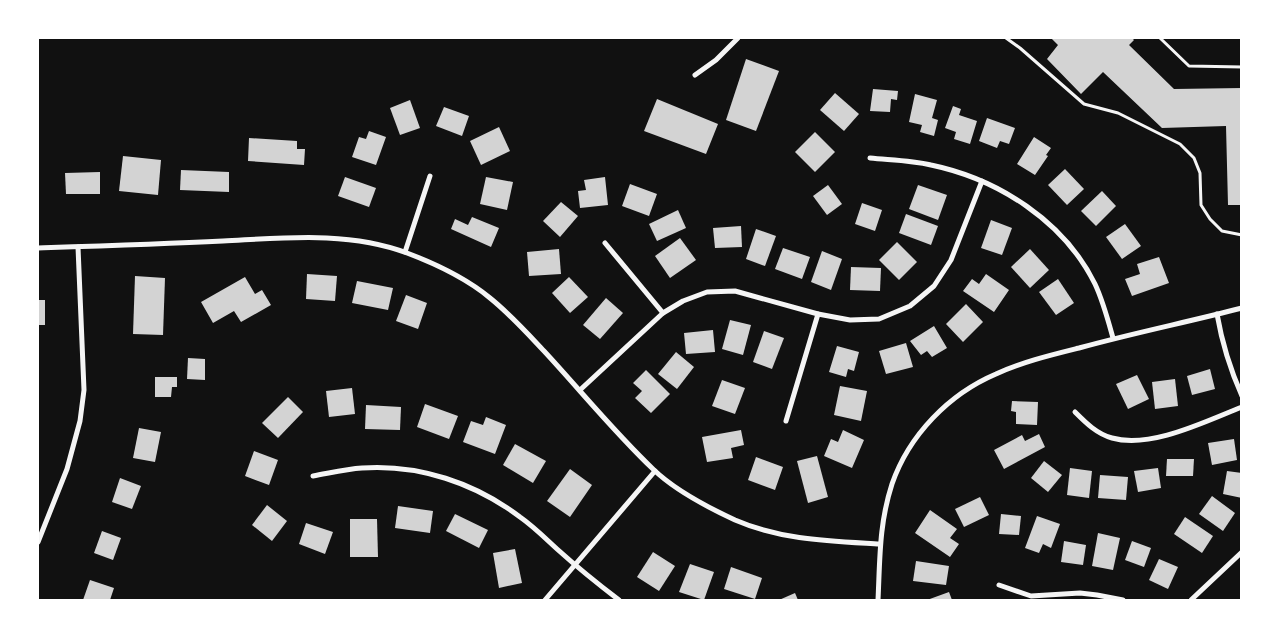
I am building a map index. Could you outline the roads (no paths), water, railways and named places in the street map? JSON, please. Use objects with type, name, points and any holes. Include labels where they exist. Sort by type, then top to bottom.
[{"type":"street","points":[[695,75],[716,60],[738,38]]},
{"type":"street","points":[[870,158],[930,164],[955,171],[982,181],[1006,193],[1044,220],[1074,252],[1095,284],[1113,338]]},
{"type":"street","points":[[405,252],[430,176]]},
{"type":"street","points":[[580,390],[663,313],[695,296],[707,292],[735,291],[818,314],[850,320],[879,319],[910,306],[934,286],[951,260],[982,181]]},
{"type":"street","points":[[38,248],[291,238],[336,238],[378,244],[405,252],[455,275],[490,297],[512,316],[580,390],[610,426],[655,471],[702,503],[736,520],[765,530],[795,537],[880,544]]},
{"type":"street","points":[[605,243],[663,313]]},
{"type":"street","points":[[38,542],[67,469],[80,421],[84,390],[78,247]]},
{"type":"street","points":[[878,600],[880,544],[885,512],[893,483],[902,462],[920,433],[947,404],[971,386],[1011,367],[1113,338],[1242,308]]},
{"type":"street","points":[[786,421],[818,314]]},
{"type":"street","points":[[1217,314],[1222,343],[1229,366],[1242,396]]},
{"type":"street","points":[[1075,412],[1092,428],[1112,438],[1129,440],[1148,439],[1182,431],[1242,407]]},
{"type":"street","points":[[313,476],[363,468],[390,468],[441,477],[467,486],[494,499],[521,517],[574,564],[619,600]]},
{"type":"street","points":[[545,600],[655,471]]},
{"type":"street","points":[[1191,600],[1242,552]]},
{"type":"street","points":[[999,585],[1030,596],[1080,593],[1124,600]]},
{"type":"lane","points":[[1006,38],[1084,104],[1118,113],[1180,144],[1194,158],[1200,173],[1201,205],[1210,219],[1222,232],[1242,235]]},
{"type":"lane","points":[[1160,38],[1190,66],[1242,67]]}]
